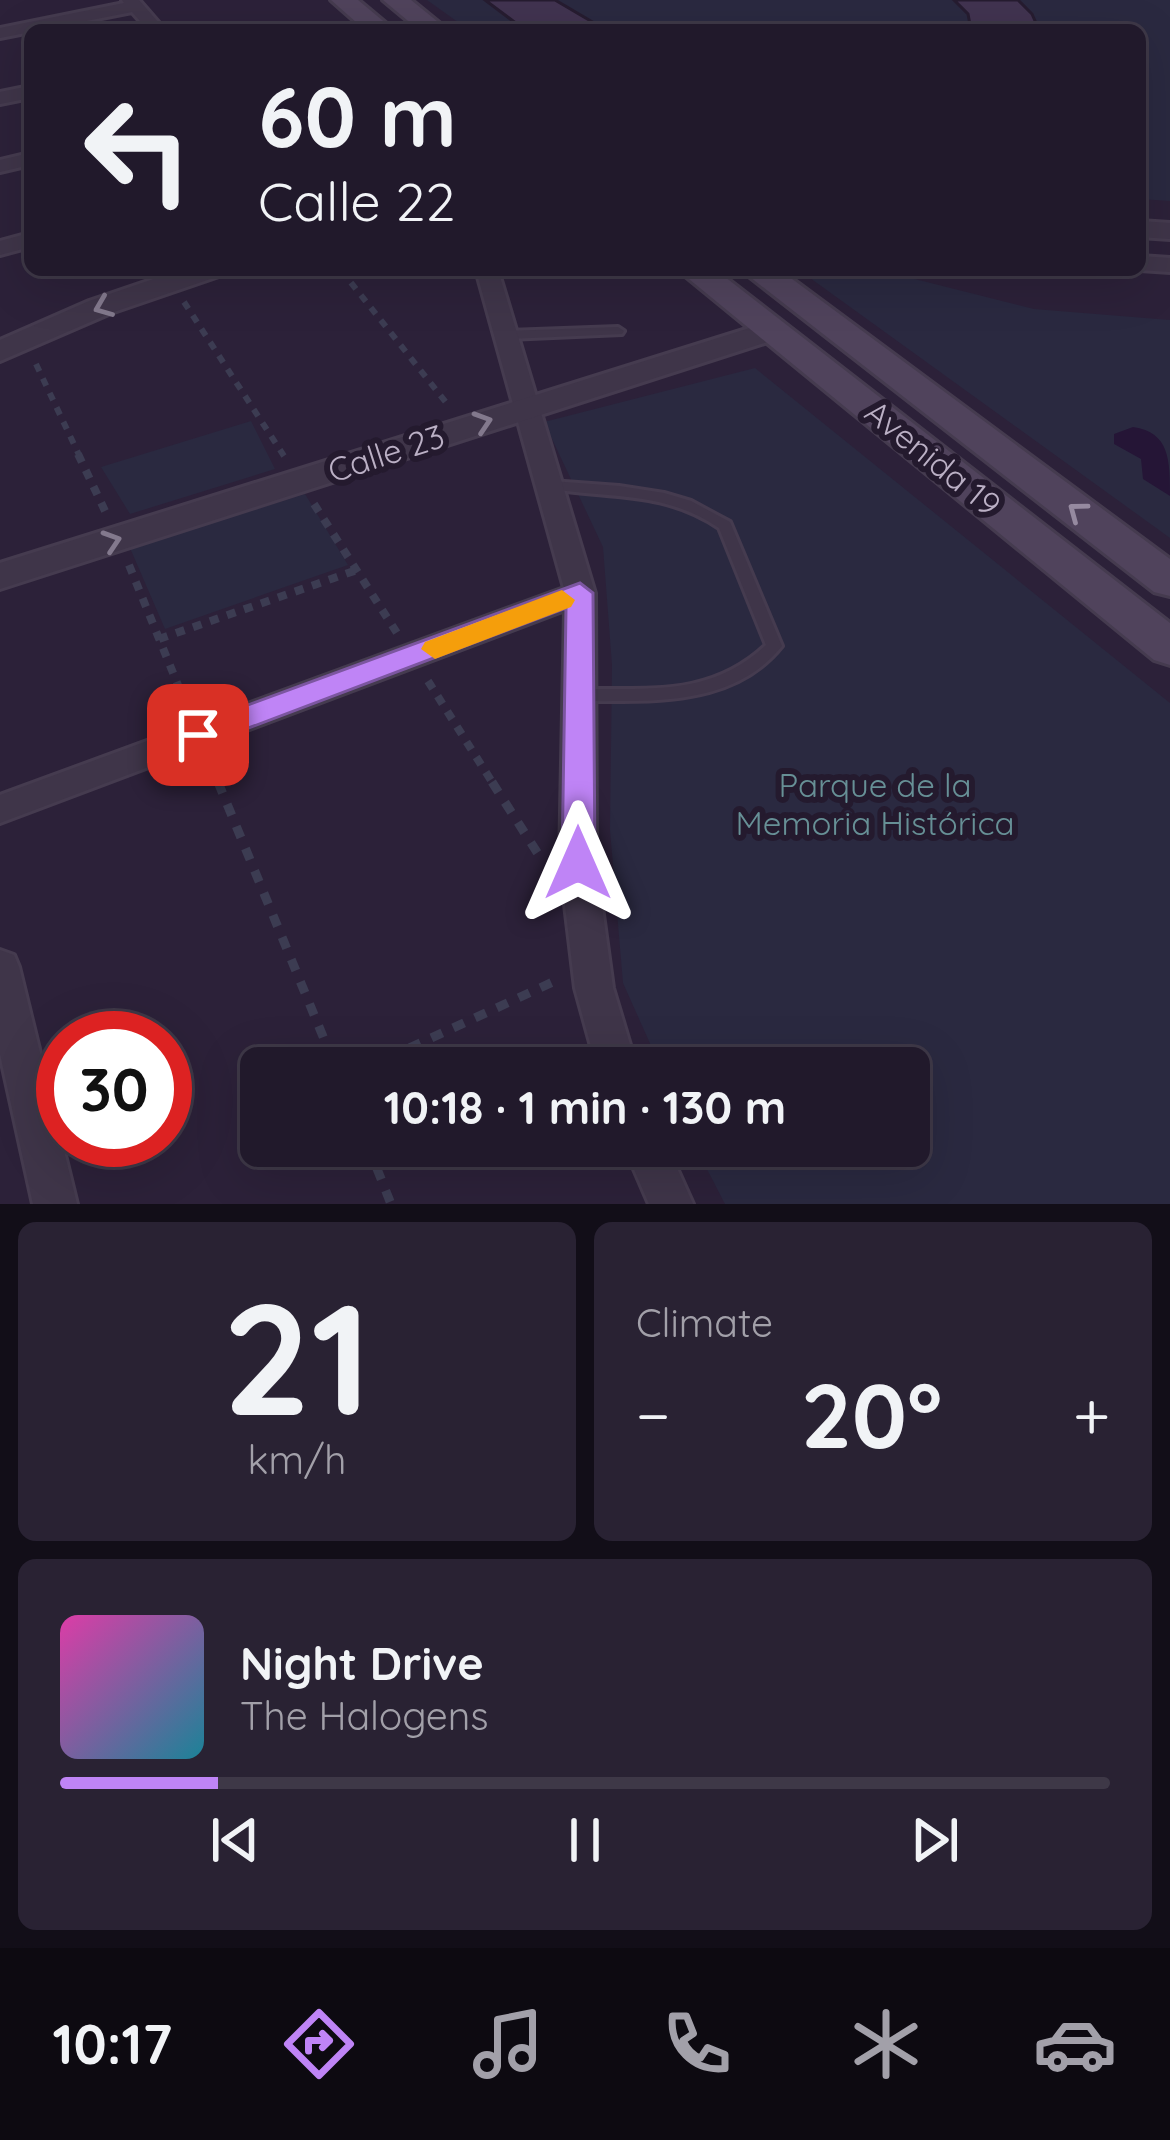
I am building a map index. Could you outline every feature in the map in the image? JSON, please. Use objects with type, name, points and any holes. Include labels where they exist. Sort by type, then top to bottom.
[{"type":"main road","points":[[343,0],[373,24]]},
{"type":"main road","points":[[394,0],[427,24]]},
{"type":"main road","name":"Avenida 19","points":[[703,276],[1170,648]]},
{"type":"main road","name":"Avenida 19","points":[[766,276],[1170,581]]},
{"type":"street","points":[[43,24],[132,3]]},
{"type":"street","points":[[12,346],[188,276]]},
{"type":"street","points":[[489,276],[580,593],[578,863],[590,965],[611,1047]]},
{"type":"street","name":"Calle 23","points":[[0,576],[772,330]]},
{"type":"street","points":[[0,809],[580,593]]},
{"type":"street","points":[[0,967],[55,1204]]},
{"type":"street","points":[[654,1167],[671,1204]]},
{"type":"lane","points":[[506,335],[618,331]]},
{"type":"lane","points":[[551,484],[639,494],[692,504],[711,513],[725,525],[774,646],[756,668],[727,685],[679,692],[580,695]]},
{"type":"path","points":[[346,276],[466,428]]},
{"type":"path","points":[[170,281],[547,867]]},
{"type":"path","points":[[12,346],[118,538],[327,1047]]},
{"type":"path","points":[[159,639],[357,570]]},
{"type":"path","points":[[412,1047],[590,965]]},
{"type":"path","points":[[376,1167],[391,1204]]},
{"type":"green space","points":[[427,0],[1170,0],[1170,201],[1146,199],[1146,24],[461,24]]},
{"type":"green space","points":[[807,276],[903,276],[1034,309],[1170,320],[1170,538]]},
{"type":"green space","name":"Parque de la Memoria Histórica","points":[[755,368],[1170,703],[1170,1204],[725,1204],[706,1167],[930,1167],[930,1047],[652,1047],[623,983],[610,830],[612,665],[603,547],[544,422]]},
{"type":"green space","points":[[251,421],[275,469],[130,514],[101,467]]},
{"type":"green space","points":[[305,494],[348,565],[165,629],[130,548]]},
{"type":"shaded area","points":[[1133,427],[1161,442],[1168,460],[1170,496],[1143,479],[1141,459],[1114,444],[1114,434]]},
{"type":"building","points":[[485,0],[555,0],[596,24],[517,24]]},
{"type":"building","points":[[954,0],[1018,0],[1036,24],[970,24],[968,14]]},
{"type":"slow traffic","points":[[435,649],[562,600]]},
{"type":"route","points":[[198,735],[580,593],[578,863]]}]
